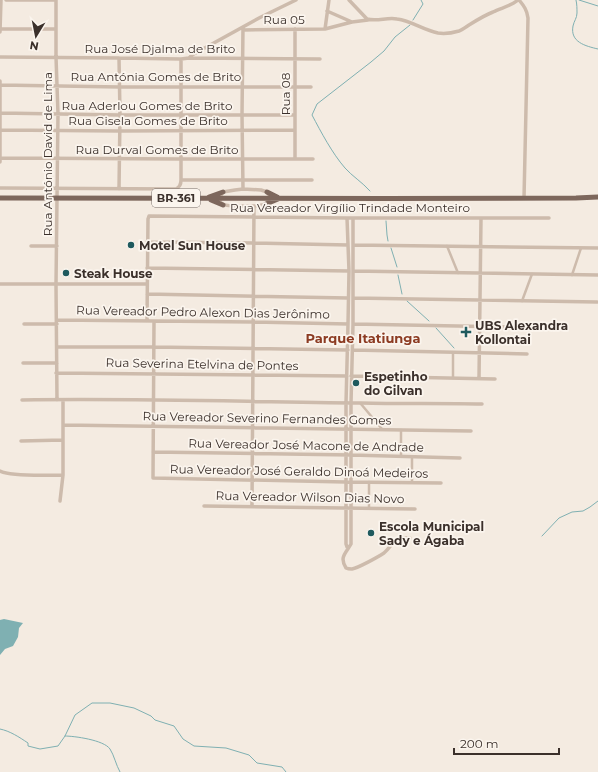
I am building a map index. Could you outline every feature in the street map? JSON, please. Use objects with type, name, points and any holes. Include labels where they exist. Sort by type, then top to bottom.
[{"type":"main road","points":[[207,198],[223,192]]},
{"type":"main road","points":[[267,192],[281,198]]},
{"type":"main road","name":"BR-361","points":[[0,198],[353,199],[598,197]]},
{"type":"main road","points":[[207,198],[223,205]]},
{"type":"main road","points":[[266,204],[281,198]]},
{"type":"street","points":[[0,0],[0,32]]},
{"type":"street","points":[[6,0],[56,0]]},
{"type":"street","name":"Rua António David de Lima","points":[[56,0],[58,114],[56,285],[57,400]]},
{"type":"street","points":[[189,58],[261,17],[296,0]]},
{"type":"street","points":[[325,29],[329,0]]},
{"type":"street","points":[[349,0],[367,19],[371,20]]},
{"type":"street","points":[[518,0],[524,6],[528,18],[524,198]]},
{"type":"street","name":"Rua 05","points":[[242,29],[325,29],[352,22],[398,19],[436,32],[453,32],[461,31],[488,14],[518,0]]},
{"type":"street","points":[[327,11],[352,22]]},
{"type":"street","points":[[0,29],[56,29]]},
{"type":"street","points":[[242,29],[243,189]]},
{"type":"street","name":"Rua 08","points":[[295,30],[295,159]]},
{"type":"street","name":"Rua José Djalma de Brito","points":[[0,57],[181,59],[320,58]]},
{"type":"street","points":[[119,58],[119,189]]},
{"type":"street","points":[[0,188],[176,189],[180,186],[181,180],[181,59]]},
{"type":"street","points":[[0,81],[0,162]]},
{"type":"street","name":"Rua Antónia Gomes de Brito","points":[[0,86],[311,87]]},
{"type":"street","name":"Rua Aderlou Gomes de Brito","points":[[0,113],[294,115]]},
{"type":"street","name":"Rua Gisela Gomes de Brito","points":[[0,130],[295,130]]},
{"type":"street","name":"Rua Durval Gomes de Brito","points":[[0,158],[181,160],[313,158]]},
{"type":"street","points":[[181,180],[312,180]]},
{"type":"street","points":[[243,189],[261,190],[267,192],[269,195],[269,200],[266,204],[254,206],[223,205],[220,198],[223,192],[243,189]]},
{"type":"street","points":[[252,506],[254,206]]},
{"type":"street","name":"Rua Vereador Virgílio Trindade Monteiro","points":[[147,242],[149,216],[549,218]]},
{"type":"street","points":[[347,218],[348,350],[351,403],[351,544],[343,557],[344,564],[346,568],[353,569],[359,567],[384,552],[396,539],[406,537],[410,538]]},
{"type":"street","points":[[348,547],[346,544],[346,403],[353,350],[353,218]]},
{"type":"street","points":[[478,379],[481,218]]},
{"type":"street","points":[[147,321],[147,242],[348,245]]},
{"type":"street","points":[[353,245],[598,248]]},
{"type":"street","points":[[31,246],[57,246]]},
{"type":"street","points":[[447,246],[458,273]]},
{"type":"street","points":[[572,275],[581,248]]},
{"type":"street","points":[[147,268],[348,271]]},
{"type":"street","points":[[353,271],[598,275]]},
{"type":"street","points":[[522,301],[532,274]]},
{"type":"street","points":[[0,284],[147,284]]},
{"type":"street","points":[[147,294],[348,298]]},
{"type":"street","points":[[353,298],[597,302]]},
{"type":"street","name":"Rua Vereador Pedro Alexon Dias Jerônimo","points":[[24,324],[147,321],[348,324]]},
{"type":"street","points":[[153,452],[154,321]]},
{"type":"street","points":[[353,324],[561,328]]},
{"type":"street","points":[[57,346],[348,350]]},
{"type":"street","points":[[353,350],[527,354]]},
{"type":"street","points":[[453,378],[454,352]]},
{"type":"street","points":[[23,362],[57,363]]},
{"type":"street","name":"Rua Severina Etelvina de Pontes","points":[[56,373],[252,374],[495,379]]},
{"type":"street","points":[[22,400],[482,404]]},
{"type":"street","points":[[60,501],[63,475],[63,400]]},
{"type":"street","points":[[360,403],[382,429]]},
{"type":"street","name":"Rua Vereador Severino Fernandes Gomes","points":[[63,425],[470,431]]},
{"type":"street","points":[[401,430],[401,456]]},
{"type":"street","points":[[21,441],[63,440]]},
{"type":"street","name":"Rua Vereador José Macone de Andrade","points":[[153,452],[460,458]]},
{"type":"street","name":"Rua Vereador José Geraldo Dinoá Medeiros","points":[[153,452],[153,478],[157,479],[441,483]]},
{"type":"street","points":[[412,457],[412,482]]},
{"type":"street","points":[[0,471],[14,474],[63,475]]},
{"type":"street","points":[[369,482],[369,508]]},
{"type":"street","name":"Rua Vereador Wilson Dias Novo","points":[[204,506],[415,508]]},
{"type":"water","points":[[4,619],[23,623],[19,628],[18,637],[13,646],[5,649],[0,655],[0,620]]},
{"type":"waterway","points":[[413,20],[423,4],[421,0]]},
{"type":"waterway","points":[[576,0],[577,16],[573,26],[574,36],[576,40],[584,45],[598,49]]},
{"type":"waterway","points":[[579,0],[598,6]]},
{"type":"waterway","points":[[370,191],[340,162],[312,115],[317,104],[384,51],[395,37],[410,25]]},
{"type":"waterway","points":[[376,205],[385,212]]},
{"type":"waterway","points":[[386,221],[388,241]]},
{"type":"waterway","points":[[391,248],[397,267]]},
{"type":"waterway","points":[[398,275],[402,294]]},
{"type":"waterway","points":[[407,301],[429,321]]},
{"type":"waterway","points":[[436,328],[454,348]]},
{"type":"waterway","points":[[542,536],[559,518],[572,512],[583,511],[598,501]]},
{"type":"waterway","points":[[0,729],[18,736],[28,743],[28,746],[40,749],[58,746],[65,736],[75,715],[92,703],[110,703],[134,708],[151,716],[155,720],[174,726],[183,739],[194,746],[226,748],[249,755],[257,763],[282,767],[286,772]]},
{"type":"waterway","points":[[65,736],[89,739],[107,746],[110,749],[120,772]]},
{"type":"place","name":"Motel Sun House","points":[[131,245]]},
{"type":"place","name":"Steak House","points":[[66,273]]},
{"type":"place","name":"UBS Alexandra Kollontai","points":[[466,332]]},
{"type":"place","name":"Espetinho do Gilvan","points":[[356,383]]},
{"type":"place","name":"Escola Municipal Sady e Ágaba","points":[[371,533]]},
{"type":"district","name":"Parque Itatiunga","points":[[363,338]]}]
